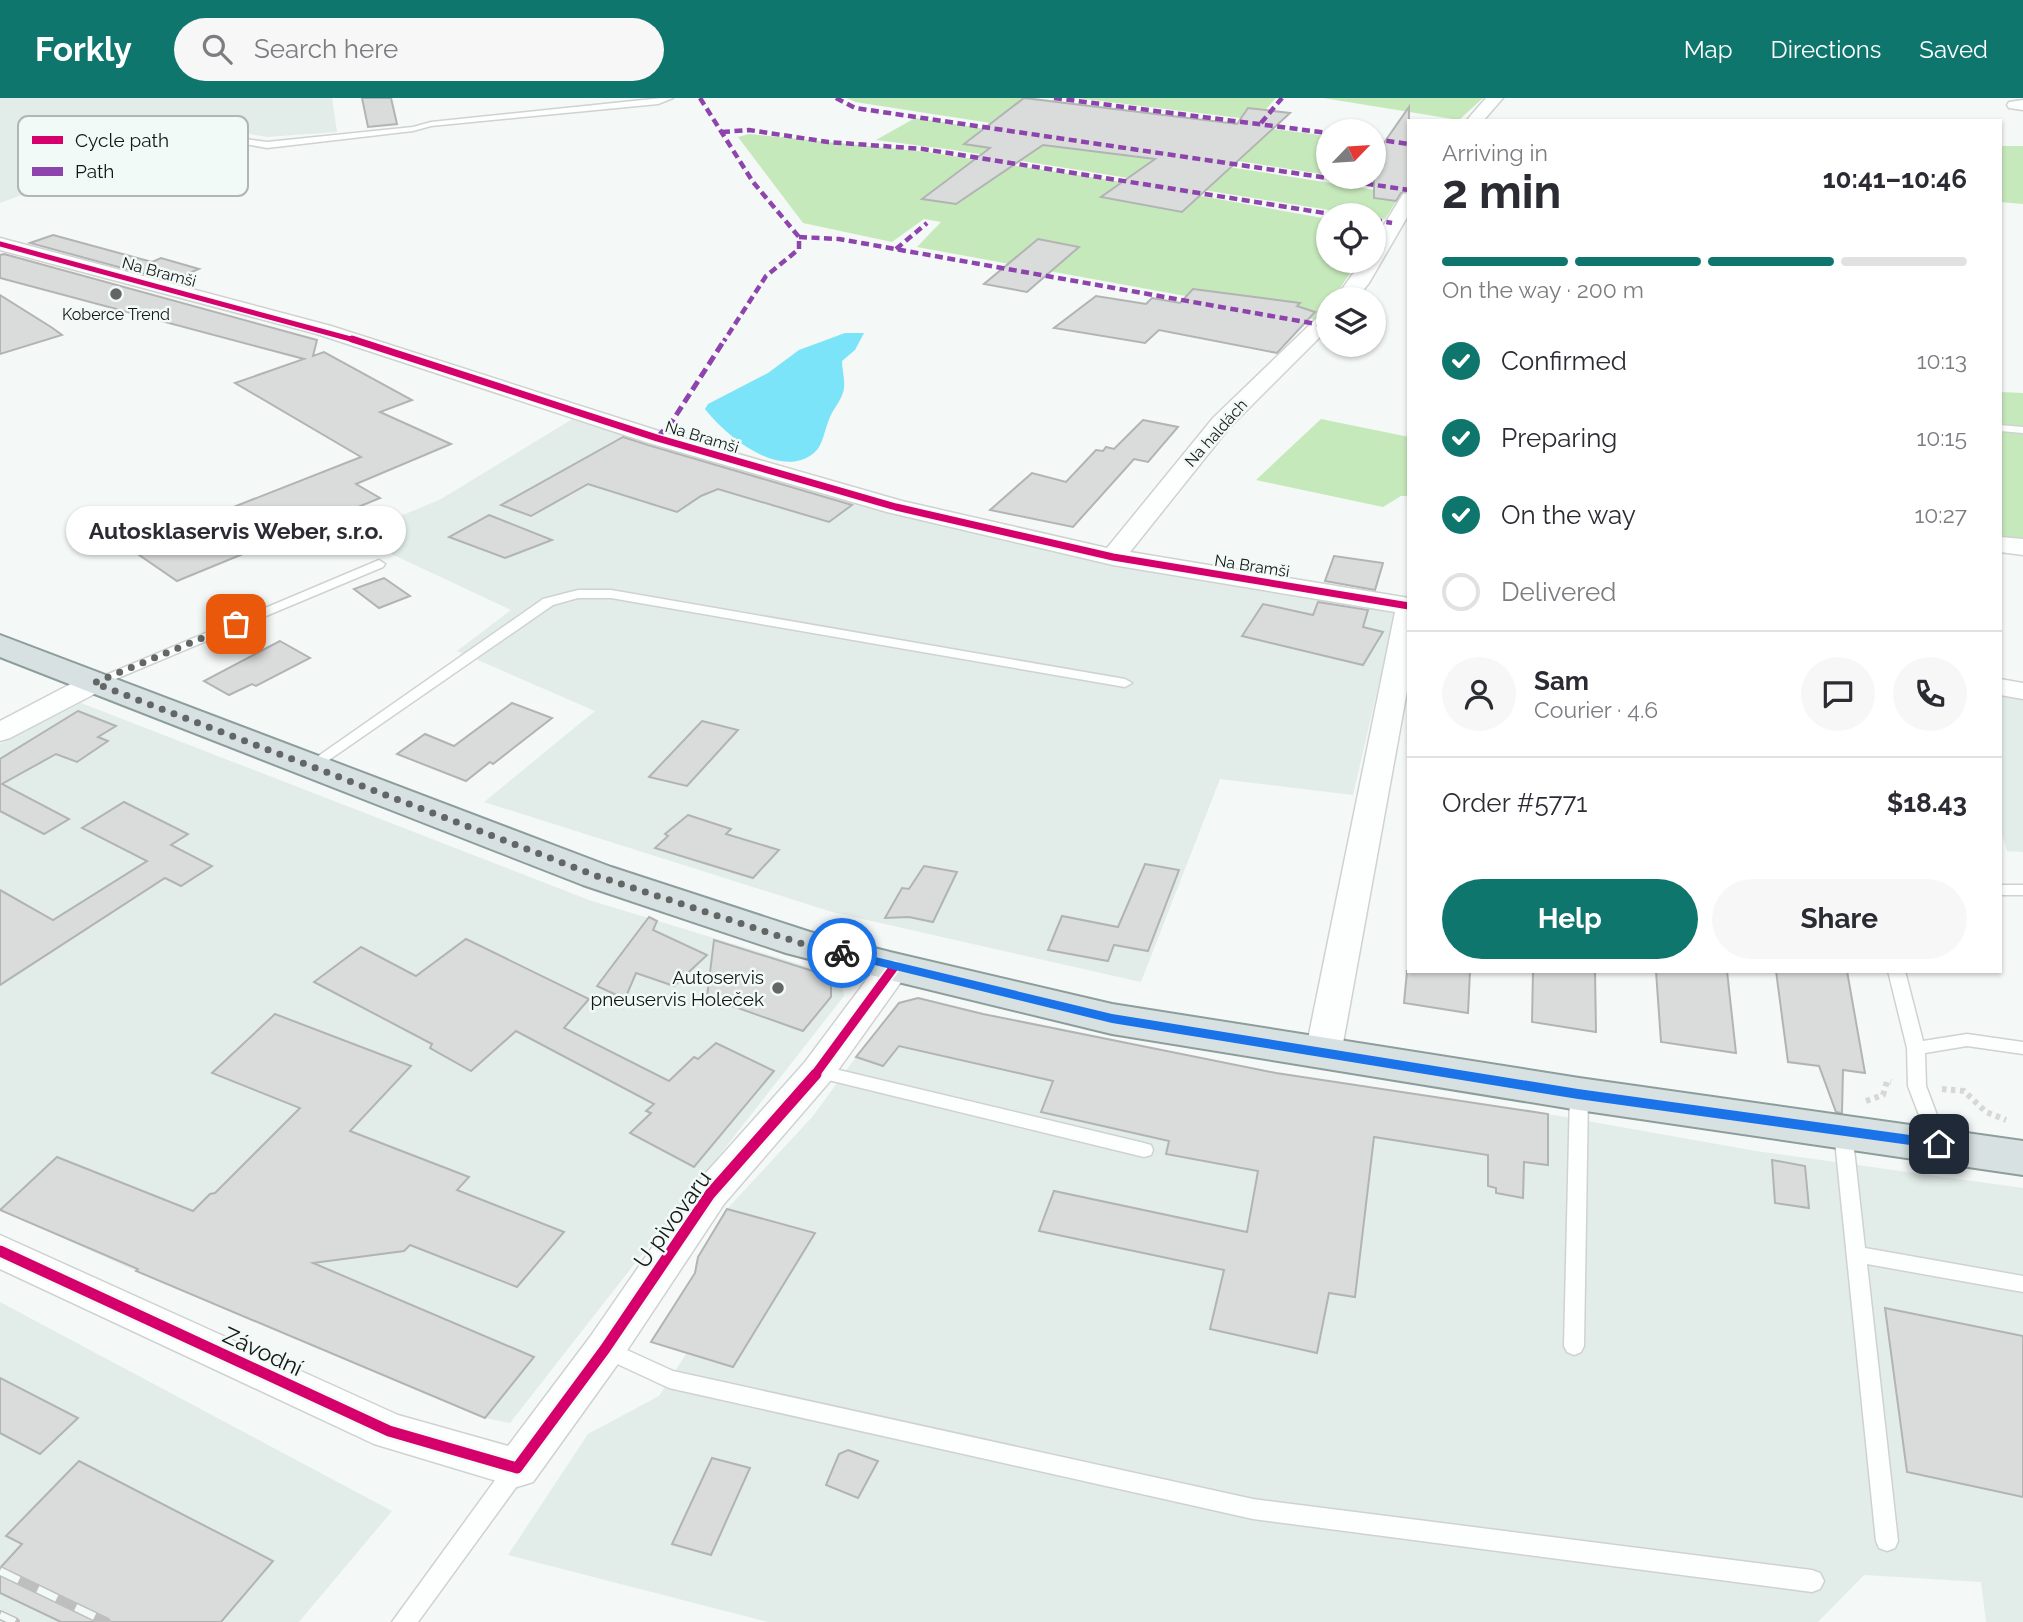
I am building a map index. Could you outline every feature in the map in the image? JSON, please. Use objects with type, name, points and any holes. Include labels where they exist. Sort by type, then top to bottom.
[{"type":"main road","points":[[0,645],[597,876],[800,943],[894,967],[1112,1019],[1578,1094],[2023,1158]]},
{"type":"street","points":[[1476,119],[1494,98]]},
{"type":"street","points":[[1386,236],[1407,201]]},
{"type":"street","name":"Na Bramši","points":[[0,244],[324,330],[657,438],[896,507],[1113,557],[1407,606]]},
{"type":"street","name":"Na haldách","points":[[1113,557],[1221,423],[1316,330]]},
{"type":"street","points":[[2002,544],[2023,547]]},
{"type":"street","points":[[1323,1054],[1407,616]]},
{"type":"street","points":[[0,732],[94,683]]},
{"type":"street","points":[[2002,687],[2023,691]]},
{"type":"street","name":"U pivovaru","points":[[517,1468],[605,1349],[710,1194],[818,1071],[894,967]]},
{"type":"street","name":"Závodní","points":[[0,1251],[389,1430],[517,1468]]},
{"type":"lane","points":[[248,142],[267,145],[413,130],[431,124],[658,102],[669,98]]},
{"type":"lane","points":[[2002,428],[2023,430]]},
{"type":"lane","points":[[94,683],[379,564]]},
{"type":"lane","points":[[311,766],[548,602],[578,594],[611,594],[1125,683]]},
{"type":"lane","points":[[2002,890],[2023,890]]},
{"type":"lane","points":[[1897,973],[1916,1048],[1917,1086],[1939,1144]]},
{"type":"lane","points":[[1916,1048],[1967,1040],[2023,1048]]},
{"type":"lane","points":[[818,1071],[1144,1150]]},
{"type":"lane","points":[[1574,1346],[1578,1094]]},
{"type":"lane","points":[[1843,1131],[1887,1542]]},
{"type":"lane","points":[[1857,1254],[2023,1284]]},
{"type":"lane","points":[[605,1349],[670,1379],[1253,1509],[1812,1581]]},
{"type":"lane","name":"U pivovaru","points":[[404,1622],[517,1468]]},
{"type":"shaded area","points":[[0,98],[332,98],[337,132],[267,137],[248,134],[248,116],[18,116],[19,196],[0,203]]},
{"type":"shaded area","points":[[574,418],[847,500],[1396,610],[1353,795],[1220,779],[1141,982],[832,912],[484,802],[595,711],[457,651],[511,610],[353,536],[441,499]]},
{"type":"shaded area","points":[[2002,697],[2023,699],[2023,852],[2007,851],[2002,835]]},
{"type":"shaded area","points":[[81,703],[589,900],[832,974],[841,980],[844,996],[510,1423],[485,1418],[136,1271],[0,1210],[0,744]]},
{"type":"shaded area","points":[[983,1014],[1276,1073],[1246,1239],[1210,1329],[1285,1346],[1325,1080],[1548,1114],[1756,1151],[2023,1188],[2023,1622],[1986,1622],[1981,1582],[1864,1575],[1818,1622],[768,1622],[508,1555],[588,1434],[659,1396],[686,1354],[651,1342],[695,1273],[698,1257],[727,1209],[813,1116],[856,1057]]},
{"type":"shaded area","points":[[0,1302],[392,1511],[299,1622],[0,1622]]},
{"type":"green space","points":[[847,98],[1035,98],[1316,134],[1316,173],[855,102]]},
{"type":"green space","points":[[1076,98],[1276,98],[1256,120]]},
{"type":"green space","points":[[1323,98],[1483,98],[1460,119]]},
{"type":"green space","points":[[915,118],[1316,181],[1316,189],[1369,189],[1401,194],[1386,217],[1386,203],[1316,203],[1316,208],[876,140]]},
{"type":"green space","points":[[749,134],[927,152],[1135,184],[1316,217],[1316,273],[1350,273],[1341,287],[1316,287],[1316,320],[917,247],[941,222],[924,219],[892,242],[803,223],[738,137]]},
{"type":"green space","points":[[2002,146],[2023,146],[2023,204],[2002,202]]},
{"type":"green space","points":[[2002,392],[2023,393],[2023,542],[2002,540]]},
{"type":"green space","points":[[1321,419],[1407,437],[1407,496],[1401,496],[1383,507],[1256,480]]},
{"type":"water","points":[[845,333],[864,333],[855,350],[842,361],[843,392],[820,445],[815,452],[801,460],[786,462],[755,452],[726,431],[705,409],[708,404],[768,373],[799,350]]},
{"type":"building","points":[[362,98],[391,98],[397,124],[368,127]]},
{"type":"building","points":[[1024,98],[1237,124],[1248,108],[1290,113],[1182,212],[1101,197],[1155,159],[1043,145],[956,204],[922,199],[990,148],[964,144]]},
{"type":"building","points":[[1409,107],[1407,191],[1401,193],[1396,201],[1374,198],[1374,189],[1386,189],[1386,140]]},
{"type":"building","points":[[53,235],[152,262],[161,258],[199,269],[170,281],[30,243]]},
{"type":"building","points":[[1038,239],[1079,247],[1027,292],[984,284]]},
{"type":"building","points":[[0,255],[317,340],[313,356],[324,352],[412,400],[380,412],[451,444],[356,484],[380,498],[177,581],[129,548],[361,457],[235,383],[304,359],[0,278]]},
{"type":"building","points":[[1193,289],[1300,303],[1297,306],[1315,312],[1277,353],[1159,330],[1145,343],[1054,328],[1096,296],[1146,304],[1152,298],[1180,303]]},
{"type":"building","points":[[0,295],[51,327],[62,335],[0,354]]},
{"type":"building","points":[[1143,420],[1178,427],[1148,462],[1134,459],[1073,527],[990,510],[1032,473],[1066,482],[1096,450],[1103,451],[1106,447],[1114,449]]},
{"type":"building","points":[[623,437],[852,505],[829,522],[718,489],[701,496],[677,512],[588,484],[531,516],[501,505]]},
{"type":"building","points":[[489,515],[552,540],[505,558],[449,537]]},
{"type":"building","points":[[1334,556],[1383,563],[1375,590],[1325,581]]},
{"type":"building","points":[[384,578],[410,596],[379,608],[354,589]]},
{"type":"building","points":[[1318,602],[1368,610],[1363,627],[1383,632],[1363,665],[1242,636],[1263,604],[1313,615]]},
{"type":"building","points":[[280,641],[310,658],[256,686],[252,684],[229,695],[204,681]]},
{"type":"building","points":[[512,703],[552,718],[493,764],[490,762],[466,781],[397,754],[425,734],[454,746]]},
{"type":"building","points":[[78,711],[116,726],[98,737],[108,741],[77,762],[56,754],[2,784],[69,819],[44,834],[0,811],[0,759]]},
{"type":"building","points":[[702,721],[738,730],[687,786],[649,777]]},
{"type":"building","points":[[124,802],[188,834],[171,845],[212,866],[181,886],[165,878],[0,985],[0,890],[53,920],[147,861],[82,828]]},
{"type":"building","points":[[688,815],[731,829],[726,834],[779,850],[753,878],[655,848],[668,836],[665,834]]},
{"type":"building","points":[[1145,864],[1179,870],[1148,951],[1114,945],[1108,961],[1048,950],[1062,916],[1118,927]]},
{"type":"building","points":[[924,866],[957,872],[933,922],[909,917],[885,918],[902,888],[909,889]]},
{"type":"building","points":[[649,917],[657,921],[653,930],[707,955],[674,986],[636,973],[625,999],[597,986]]},
{"type":"building","points":[[466,939],[589,999],[564,1028],[669,1081],[694,1057],[698,1059],[716,1043],[774,1071],[694,1167],[630,1133],[651,1113],[646,1111],[654,1104],[516,1031],[471,1071],[430,1048],[432,1044],[314,982],[361,947],[416,976]]},
{"type":"building","points":[[714,940],[816,972],[831,985],[831,997],[803,1031],[707,997]]},
{"type":"building","points":[[1407,971],[1470,973],[1468,1013],[1404,1003]]},
{"type":"building","points":[[1533,973],[1595,973],[1596,1032],[1532,1022]]},
{"type":"building","points":[[1656,973],[1727,973],[1736,1053],[1661,1042]]},
{"type":"building","points":[[1776,973],[1847,973],[1865,1073],[1843,1070],[1842,1113],[1836,1112],[1819,1066],[1788,1062]]},
{"type":"building","points":[[918,998],[983,1014],[1276,1073],[1548,1114],[1548,1165],[1524,1162],[1523,1198],[1496,1193],[1496,1188],[1488,1186],[1488,1155],[1374,1137],[1355,1297],[1329,1293],[1317,1353],[1210,1329],[1224,1270],[1039,1231],[1054,1191],[1247,1232],[1258,1171],[1166,1154],[1169,1141],[1041,1112],[1053,1081],[899,1046],[883,1066],[856,1057],[899,1003]]},
{"type":"building","points":[[275,1014],[411,1066],[350,1131],[469,1177],[457,1190],[564,1232],[517,1287],[410,1245],[404,1251],[313,1263],[534,1357],[485,1418],[136,1271],[138,1269],[0,1210],[57,1157],[193,1211],[210,1194],[215,1193],[300,1108],[212,1073]]},
{"type":"building","points":[[1772,1160],[1805,1166],[1809,1208],[1775,1203]]},
{"type":"building","points":[[727,1209],[815,1233],[733,1367],[651,1342],[695,1273],[698,1257]]},
{"type":"building","points":[[1885,1308],[2023,1336],[2023,1497],[1907,1472]]},
{"type":"building","points":[[0,1378],[78,1418],[40,1454],[0,1433]]},
{"type":"building","points":[[848,1450],[878,1461],[858,1498],[826,1485],[839,1454]]},
{"type":"building","points":[[712,1458],[750,1468],[711,1555],[672,1544]]},
{"type":"building","points":[[79,1461],[273,1561],[221,1622],[61,1622],[0,1593],[0,1568],[22,1544],[6,1536]]},
{"type":"railway","points":[[0,1571],[106,1622]]},
{"type":"railway","points":[[0,1615],[15,1622]]},
{"type":"marked path","points":[[657,438],[673,420],[766,276],[799,249],[799,237],[753,182],[700,98]]},
{"type":"marked path","points":[[836,98],[855,108],[1407,190]]},
{"type":"marked path","points":[[1054,98],[1316,131]]},
{"type":"marked path","points":[[1261,123],[1282,98]]},
{"type":"marked path","points":[[722,132],[749,130],[828,142],[923,149],[1316,212]]},
{"type":"marked path","points":[[1386,141],[1407,144]]},
{"type":"marked path","points":[[1386,222],[1392,223]]},
{"type":"marked path","points":[[896,249],[927,223]]},
{"type":"marked path","points":[[799,237],[839,239],[1316,324]]},
{"type":"cycle path","points":[[0,244],[324,330],[657,438],[896,507],[1113,557],[1407,606]]},
{"type":"cycle path","points":[[0,1251],[389,1431],[517,1468],[605,1349],[710,1194],[818,1071],[894,967]]},
{"type":"way so far","points":[[236,624],[94,683],[597,876],[800,943],[842,953]]},
{"type":"place","name":"Koberce Trend","points":[[116,294]]},
{"type":"place","name":"Autosklaservis Weber, s.r.o.","points":[[236,624]]},
{"type":"place","name":"Autoservis pneuservis Holeček","points":[[778,988]]},
{"type":"route","points":[[842,953],[1112,1019],[1578,1094],[1939,1144]]}]
